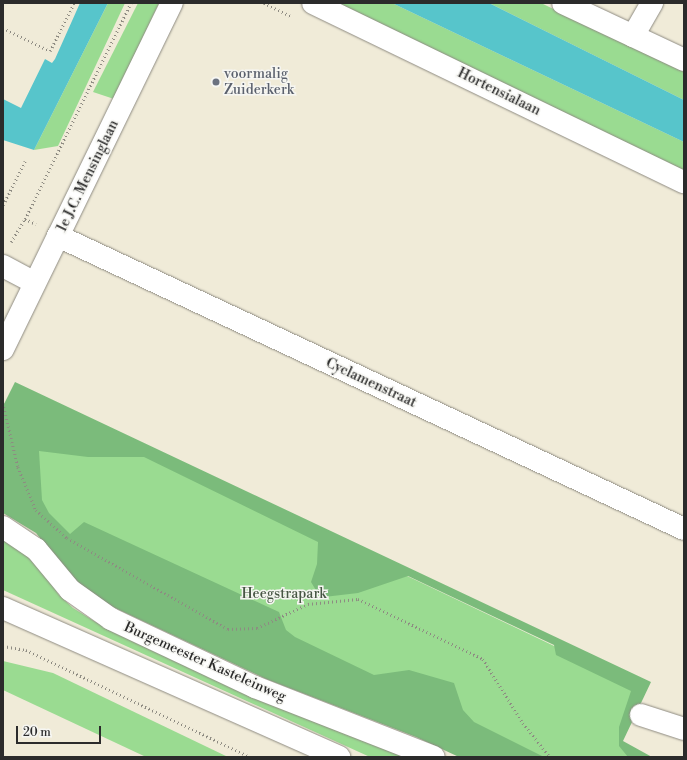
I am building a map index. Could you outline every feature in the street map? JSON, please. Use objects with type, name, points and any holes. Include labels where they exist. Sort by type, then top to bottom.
[{"type":"street","name":"1e J.C. Mensinglaan","points":[[3,349],[172,3]]},
{"type":"street","name":"Hortensialaan","points":[[313,3],[684,182]]},
{"type":"street","points":[[563,3],[684,60]]},
{"type":"street","points":[[633,36],[652,3]]},
{"type":"street","name":"Cyclamenstraat","points":[[58,236],[684,529]]},
{"type":"street","points":[[5,257],[35,283]]},
{"type":"street","name":"Burgemeester Kasteleinweg","points":[[3,526],[36,549],[70,590],[111,619],[255,687],[434,757]]},
{"type":"street","points":[[3,608],[340,757]]},
{"type":"street","points":[[641,716],[684,729]]},
{"type":"path","points":[[3,28],[50,51],[74,3]]},
{"type":"path","points":[[5,257],[131,3]]},
{"type":"path","points":[[3,205],[25,161]]},
{"type":"path","points":[[3,403],[18,467],[36,510],[66,538],[228,629],[257,628],[308,604],[358,599],[483,659],[523,723],[550,757]]},
{"type":"path","points":[[3,646],[26,650],[250,757]]},
{"type":"green space","points":[[108,3],[125,3],[58,146],[34,150]]},
{"type":"green space","points":[[138,3],[159,3],[114,99],[93,92]]},
{"type":"green space","points":[[334,3],[392,3],[684,142],[684,172]]},
{"type":"green space","points":[[489,3],[541,3],[684,72],[684,100]]},
{"type":"green space","points":[[15,382],[651,682],[623,741],[652,757],[628,757],[619,746],[619,727],[631,691],[556,655],[554,645],[408,576],[358,593],[324,597],[317,592],[311,582],[317,564],[318,542],[144,457],[88,457],[39,451],[42,500],[49,513],[70,534],[84,522],[279,612],[286,630],[295,637],[374,675],[409,670],[454,683],[463,710],[474,722],[544,757],[459,757],[416,737],[266,679],[98,600],[74,580],[36,533],[3,513],[3,406]]},
{"type":"green space","name":"Heegstrapark","points":[[19,391],[638,686],[619,740],[644,757],[483,757],[47,539],[3,430]]},
{"type":"green space","points":[[3,537],[14,543],[39,566],[59,595],[73,608],[94,621],[186,665],[409,757],[370,757],[3,590]]},
{"type":"green space","points":[[3,661],[53,673],[228,757],[146,757],[3,690]]},
{"type":"water","points":[[80,3],[108,3],[34,150],[3,140],[3,99],[21,108],[45,59],[52,63],[55,59]]},
{"type":"water","points":[[392,3],[489,3],[684,100],[684,142]]},
{"type":"place","name":"voormalig Zuiderkerk","points":[[216,82]]}]
